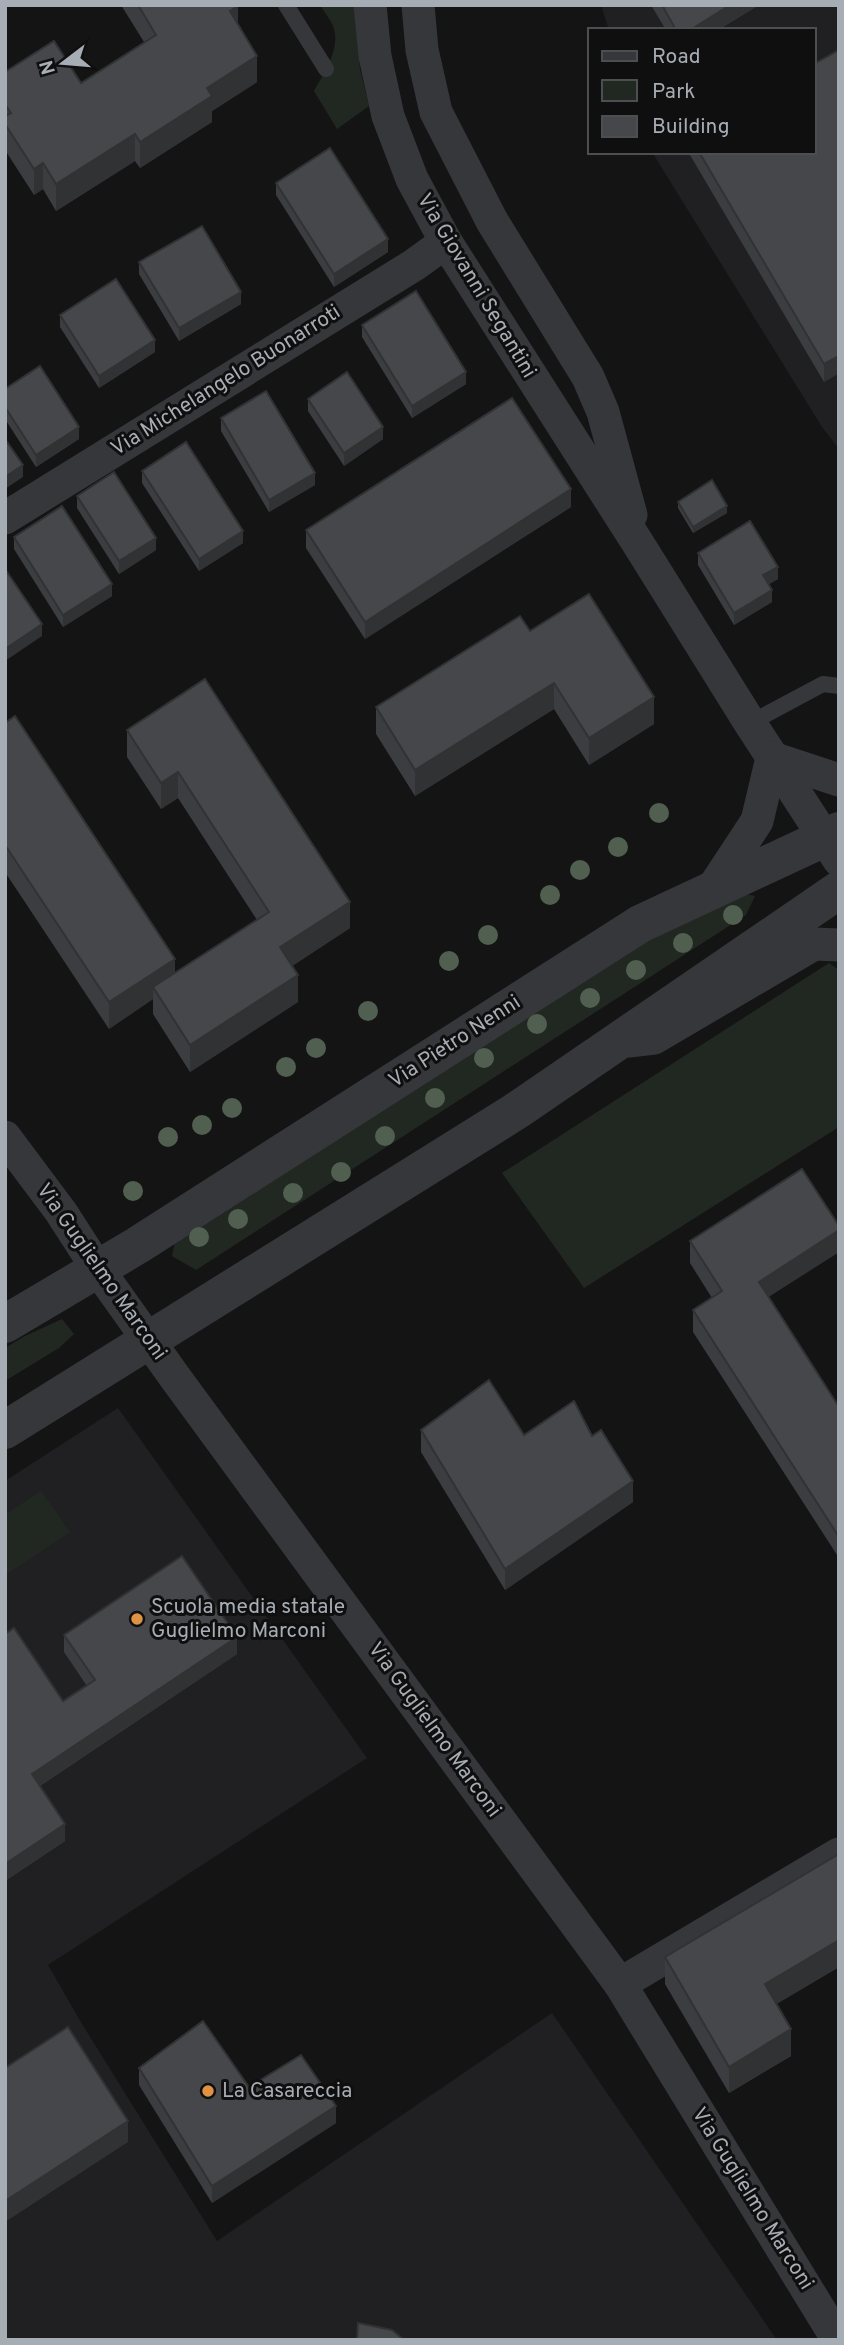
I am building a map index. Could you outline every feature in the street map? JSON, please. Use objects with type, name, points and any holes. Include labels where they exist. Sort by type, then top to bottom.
[{"type":"street","name":"Via Giovanni Segantini","points":[[370,5],[375,56],[388,116],[412,179],[446,242],[772,758],[834,843]]},
{"type":"street","name":"Via Giovanni Segantini","points":[[418,5],[422,50],[436,111],[492,221],[589,377],[603,412],[639,545]]},
{"type":"street","name":"Via Michelangelo Buonarroti","points":[[5,518],[414,265],[446,242]]},
{"type":"street","points":[[711,891],[757,821],[772,758],[839,780]]},
{"type":"street","name":"Via Pietro Nenni","points":[[5,1324],[138,1245],[640,924],[711,891],[834,843]]},
{"type":"street","points":[[5,1430],[516,1111],[839,890]]},
{"type":"street","points":[[616,1042],[654,1038],[814,944],[839,944]]},
{"type":"street","name":"Via Guglielmo Marconi","points":[[5,1137],[61,1212],[148,1340],[620,1984],[838,2340]]},
{"type":"street","points":[[620,1984],[839,1854]]},
{"type":"lane","points":[[286,5],[326,69]]},
{"type":"lane","points":[[750,723],[822,684],[839,686]]},
{"type":"shaded area","points":[[601,5],[839,5],[839,449],[822,427],[653,154],[816,154],[816,28],[608,28]]},
{"type":"shaded area","points":[[118,1408],[367,1758],[48,1965],[217,2241],[552,2013],[777,2340],[5,2340],[5,1481]]},
{"type":"green space","points":[[320,5],[354,5],[360,69],[369,106],[337,129],[314,91],[335,45],[333,26]]},
{"type":"green space","points":[[734,892],[755,896],[746,915],[196,1270],[172,1256],[176,1237],[682,919]]},
{"type":"green space","points":[[829,963],[839,970],[839,1127],[584,1288],[502,1173]]},
{"type":"green space","points":[[62,1319],[74,1334],[59,1348],[5,1381],[5,1348]]},
{"type":"green space","points":[[41,1491],[70,1532],[5,1575],[5,1515]]},
{"type":"building","points":[[138,5],[237,5],[230,11],[257,56],[207,88],[212,96],[140,142],[135,134],[56,184],[43,163],[34,169],[5,124],[5,116],[11,113],[5,104],[5,72],[54,41],[81,83],[156,35]]},
{"type":"building","points":[[662,5],[730,5],[693,28],[675,28]]},
{"type":"building","points":[[839,50],[839,356],[824,364],[700,154],[816,154],[816,63]]},
{"type":"building","points":[[330,148],[388,239],[334,274],[276,183]]},
{"type":"building","points":[[202,226],[241,292],[179,328],[139,262]]},
{"type":"building","points":[[116,279],[155,340],[99,376],[60,315]]},
{"type":"building","points":[[416,291],[466,372],[412,406],[362,325]]},
{"type":"building","points":[[40,366],[79,427],[36,455],[5,407],[5,389]]},
{"type":"building","points":[[347,372],[383,427],[344,453],[308,399]]},
{"type":"building","points":[[266,391],[315,473],[269,500],[221,418]]},
{"type":"building","points":[[512,398],[571,489],[365,622],[306,530]]},
{"type":"building","points":[[5,439],[23,465],[5,477]]},
{"type":"building","points":[[186,442],[243,531],[199,559],[142,471]]},
{"type":"building","points":[[114,472],[156,538],[119,561],[77,496]]},
{"type":"building","points":[[712,480],[727,506],[693,527],[678,502]]},
{"type":"building","points":[[62,506],[112,584],[63,615],[14,537]]},
{"type":"building","points":[[750,521],[778,567],[763,575],[772,590],[734,613],[698,553]]},
{"type":"building","points":[[5,569],[42,624],[5,649]]},
{"type":"building","points":[[589,594],[654,697],[589,738],[554,683],[415,770],[376,707],[520,616],[530,631]]},
{"type":"building","points":[[205,679],[350,902],[280,947],[298,975],[190,1045],[153,987],[269,912],[178,772],[161,783],[127,730]]},
{"type":"building","points":[[15,716],[175,959],[109,1002],[5,845],[5,723]]},
{"type":"building","points":[[802,1169],[839,1230],[759,1282],[839,1407],[839,1537],[693,1310],[722,1291],[690,1241]]},
{"type":"building","points":[[489,1380],[524,1435],[574,1401],[592,1436],[601,1430],[633,1481],[505,1569],[421,1430]]},
{"type":"building","points":[[182,1556],[237,1637],[32,1774],[65,1824],[5,1864],[5,1634],[14,1628],[63,1701],[95,1680],[64,1635]]},
{"type":"building","points":[[839,1854],[839,1940],[765,1984],[791,2029],[729,2067],[665,1957]]},
{"type":"building","points":[[203,2021],[249,2087],[301,2055],[336,2106],[212,2186],[139,2068]]},
{"type":"building","points":[[68,2027],[128,2121],[5,2201],[5,2068]]},
{"type":"building","points":[[358,2323],[392,2330],[404,2340],[357,2340]]},
{"type":"place","name":"Scuola media statale Guglielmo Marconi","points":[[137,1619]]},
{"type":"place","name":"La Casareccia","points":[[208,2091]]}]
